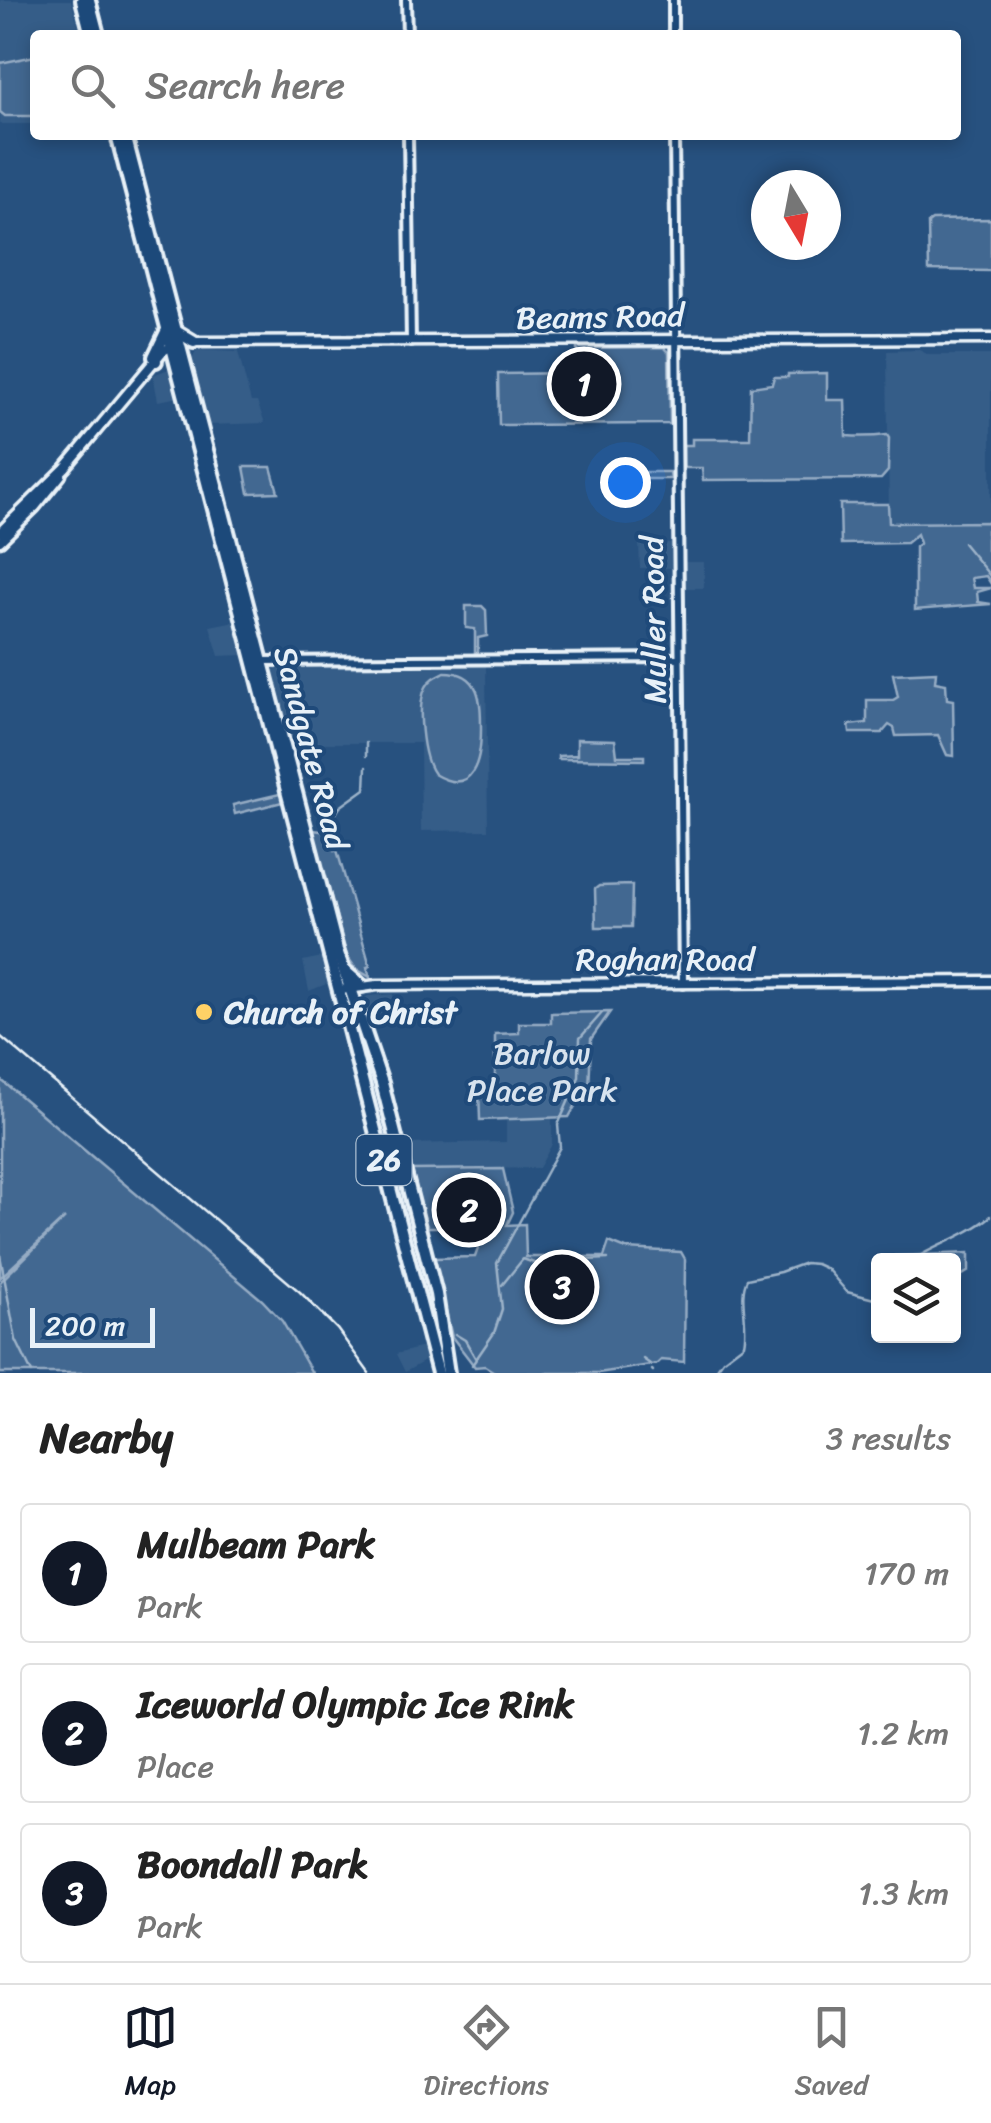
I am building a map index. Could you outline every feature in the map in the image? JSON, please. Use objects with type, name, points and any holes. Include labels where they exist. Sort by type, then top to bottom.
[{"type":"highway","points":[[86,0],[94,30]]},
{"type":"highway","name":"Sandgate Road","points":[[122,140],[258,661],[343,970],[355,987],[354,1001],[374,1056],[431,1272],[448,1373]]},
{"type":"highway","points":[[154,365],[154,356],[195,344]]},
{"type":"highway","points":[[154,365],[176,347],[195,344]]},
{"type":"highway","name":"Sandgate Road","points":[[258,661],[355,987],[438,1373]]},
{"type":"highway","points":[[354,1001],[355,987]]},
{"type":"main road","name":"Beams Road","points":[[195,344],[991,339]]},
{"type":"main road","points":[[0,541],[36,507],[154,365],[176,347]]},
{"type":"main road","points":[[0,532],[65,468]]},
{"type":"main road","name":"Roghan Road","points":[[355,987],[991,981]]},
{"type":"street","points":[[406,0],[407,30]]},
{"type":"street","points":[[673,0],[673,30]]},
{"type":"street","points":[[408,140],[411,343]]},
{"type":"street","name":"Muller Road","points":[[674,140],[684,984]]},
{"type":"street","points":[[258,661],[679,658]]},
{"type":"shaded area","points":[[0,0],[71,0],[80,30],[30,30],[30,124],[0,124]]},
{"type":"shaded area","points":[[197,350],[238,352],[251,402],[257,402],[265,423],[207,425],[190,363]]},
{"type":"shaded area","points":[[919,350],[929,355],[991,355],[991,522],[889,523],[887,351]]},
{"type":"shaded area","points":[[169,369],[175,373],[180,397],[158,401],[153,375]]},
{"type":"shaded area","points":[[671,543],[671,568],[640,568],[639,544]]},
{"type":"shaded area","points":[[685,562],[704,562],[704,588],[685,588]]},
{"type":"shaded area","points":[[235,621],[245,655],[219,656],[210,626]]},
{"type":"shaded area","points":[[486,666],[488,830],[421,831],[420,743],[290,743],[272,671],[277,667]]},
{"type":"shaded area","points":[[326,956],[331,982],[309,991],[303,961]]},
{"type":"shaded area","points":[[393,994],[394,1025],[371,1025],[363,1000]]},
{"type":"shaded area","points":[[552,1118],[552,1144],[539,1168],[411,1170],[404,1144],[506,1142],[506,1119]]},
{"type":"shaded area","points":[[427,1346],[430,1358],[405,1372],[396,1354]]},
{"type":"green space","points":[[30,57],[30,116],[5,116],[0,112],[0,63]]},
{"type":"green space","points":[[991,219],[991,271],[929,270],[928,223]]},
{"type":"green space","points":[[664,347],[669,352],[670,424],[499,425],[498,374],[577,373],[577,348]]},
{"type":"green space","points":[[827,373],[827,400],[845,400],[846,436],[889,438],[888,471],[881,479],[703,480],[702,468],[683,468],[683,445],[692,445],[692,439],[750,439],[751,387],[772,384],[774,377],[788,374]]},
{"type":"green space","points":[[244,467],[271,467],[278,492],[249,493]]},
{"type":"green space","points":[[608,472],[670,472],[671,479],[608,479]]},
{"type":"green space","points":[[840,504],[888,504],[889,523],[991,522],[987,550],[991,551],[991,584],[986,576],[971,578],[973,588],[991,588],[977,592],[978,602],[991,604],[915,610],[915,547],[920,543],[917,534],[906,543],[841,544]]},
{"type":"green space","points":[[466,606],[482,606],[486,610],[487,636],[478,638],[478,653],[475,629],[466,628]]},
{"type":"green space","points":[[445,672],[457,673],[472,683],[480,708],[477,763],[466,778],[458,781],[434,774],[422,731],[421,706],[426,687]]},
{"type":"green space","points":[[936,672],[935,682],[946,684],[947,699],[953,700],[954,756],[947,755],[938,735],[896,736],[889,725],[882,733],[850,733],[849,725],[867,723],[867,700],[898,697],[893,674]]},
{"type":"green space","points":[[577,739],[615,740],[617,756],[644,756],[644,760],[558,759],[577,755]]},
{"type":"green space","points":[[284,793],[286,801],[235,814],[233,805]]},
{"type":"green space","points":[[313,830],[329,832],[337,850],[370,977],[356,969],[347,956]]},
{"type":"green space","points":[[632,885],[631,927],[596,927],[595,889]]},
{"type":"green space","name":"Barlow Place Park","points":[[610,1012],[591,1039],[589,1092],[569,1117],[480,1120],[479,1088],[495,1087],[495,1034],[519,1033],[519,1023],[551,1023],[551,1013]]},
{"type":"green space","points":[[363,1038],[432,1299],[434,1330],[429,1325],[355,1045],[357,1039]]},
{"type":"green space","points":[[0,1079],[262,1300],[282,1321],[312,1373],[0,1373],[0,1282],[65,1218],[0,1278]]},
{"type":"green space","points":[[503,1169],[513,1212],[507,1225],[525,1224],[526,1257],[604,1257],[609,1242],[626,1249],[681,1252],[685,1259],[684,1362],[661,1360],[657,1364],[598,1373],[496,1373],[485,1366],[475,1367],[452,1337],[434,1258],[475,1257],[486,1227],[425,1227],[411,1170]]},
{"type":"green space","points":[[961,1253],[969,1253],[969,1271],[961,1276]]},
{"type":"waterway","points":[[963,543],[991,577]]},
{"type":"waterway","points":[[366,743],[366,756]]},
{"type":"waterway","points":[[326,829],[340,807],[365,789],[366,767]]},
{"type":"waterway","points":[[472,1365],[494,1333],[502,1309],[497,1263],[560,1147],[558,1125],[579,1077],[580,1038],[602,1013]]},
{"type":"waterway","points":[[357,1024],[408,1237],[433,1322]]},
{"type":"waterway","points":[[925,1253],[991,1216]]},
{"type":"waterway","points":[[0,1255],[16,1340],[32,1373]]},
{"type":"waterway","points":[[502,1285],[523,1259],[550,1269],[608,1259]]},
{"type":"waterway","points":[[715,1371],[744,1344],[743,1293],[747,1279],[805,1263],[816,1264],[827,1269],[847,1292],[871,1298]]},
{"type":"waterway","points":[[455,1334],[465,1340],[476,1359]]},
{"type":"waterway","points":[[643,1359],[650,1364]]},
{"type":"railway","points":[[0,1036],[300,1292],[337,1329],[369,1373]]},
{"type":"place","name":"Mulbeam Park","points":[[584,384]]},
{"type":"place","name":"Church of Christ","points":[[204,1012]]},
{"type":"place","name":"Iceworld Olympic Ice Rink","points":[[469,1210]]},
{"type":"place","name":"Boondall Park","points":[[562,1287]]}]
